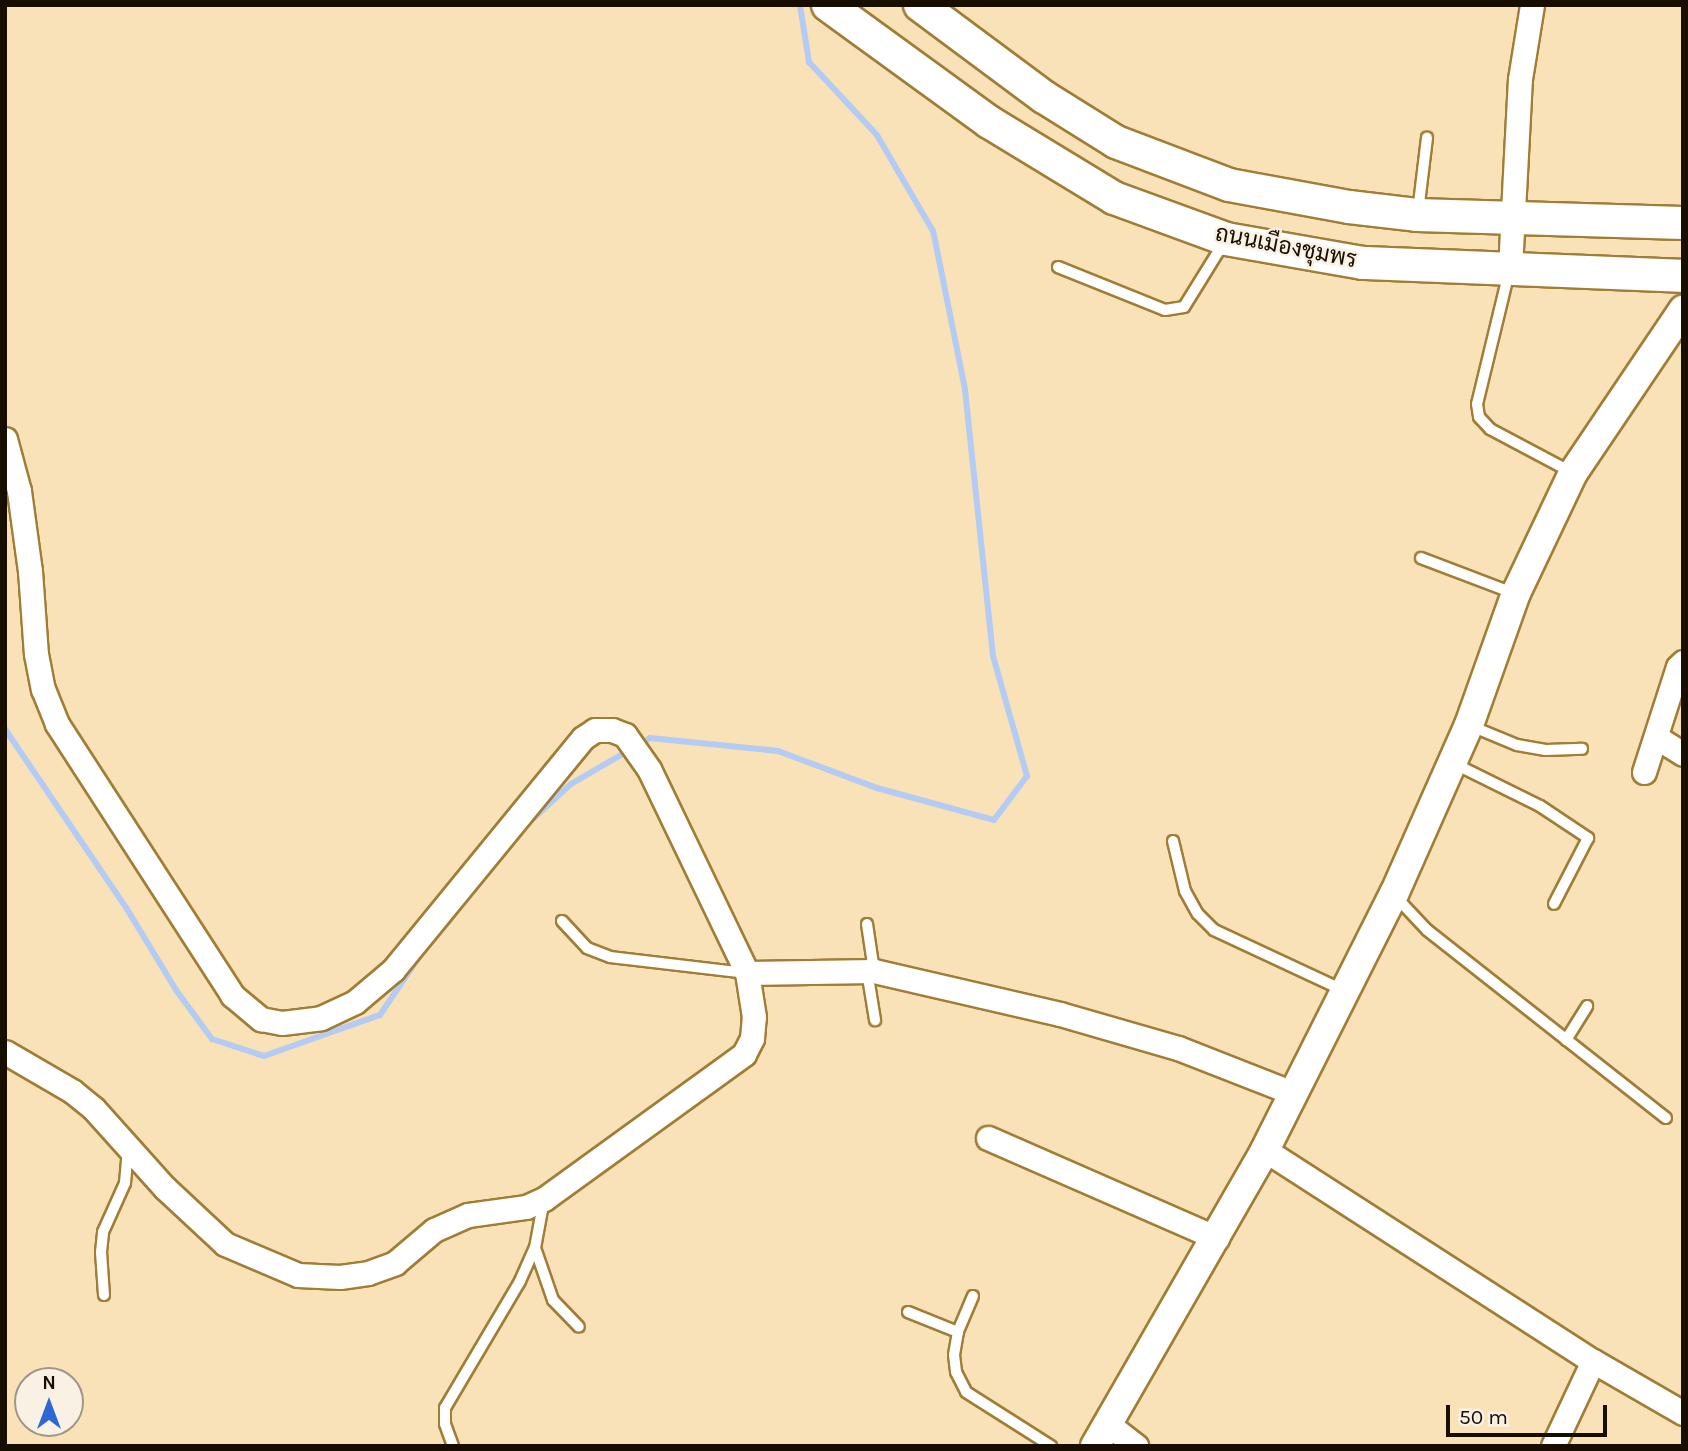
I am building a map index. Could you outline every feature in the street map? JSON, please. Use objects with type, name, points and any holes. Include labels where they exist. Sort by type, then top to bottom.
[{"type":"main road","points":[[920,5],[1044,97],[1116,142],[1229,185],[1349,207],[1417,215],[1683,223]]},
{"type":"main road","name":"ถนนเมืองชุมพร","points":[[832,8],[989,122],[1114,198],[1226,239],[1363,263],[1683,276]]},
{"type":"street","points":[[1510,269],[1520,79],[1532,5]]},
{"type":"street","points":[[1136,1446],[1101,1435],[1217,1238],[1265,1150],[1394,894],[1469,725],[1516,593],[1573,473],[1683,310]]},
{"type":"street","points":[[5,439],[21,504],[30,571],[36,654],[43,689],[57,724],[232,995],[261,1019],[282,1023],[321,1018],[355,1002],[393,970],[583,738],[595,730],[612,730],[625,735],[649,769],[747,973],[754,1017],[752,1038],[744,1054],[544,1199],[526,1207],[468,1216],[434,1230],[395,1263],[368,1273],[340,1277],[298,1275],[225,1244],[165,1188],[129,1145],[72,1091],[5,1052]]},
{"type":"street","points":[[1644,772],[1678,667],[1683,662]]},
{"type":"street","points":[[1656,737],[1683,754]]},
{"type":"street","points":[[747,973],[870,971],[1073,1018],[1178,1048],[1293,1093]]},
{"type":"street","points":[[988,1138],[1217,1238]]},
{"type":"street","points":[[1265,1150],[1593,1361],[1683,1413]]},
{"type":"street","points":[[1553,1446],[1593,1361]]},
{"type":"lane","points":[[1417,215],[1427,138]]},
{"type":"lane","points":[[1058,267],[1165,310],[1184,307],[1226,239]]},
{"type":"lane","points":[[1510,269],[1477,404],[1479,417],[1490,429],[1573,473]]},
{"type":"lane","points":[[1421,558],[1516,593]]},
{"type":"lane","points":[[1469,725],[1517,745],[1546,750],[1582,749]]},
{"type":"lane","points":[[1451,761],[1540,806],[1588,838],[1554,904]]},
{"type":"lane","points":[[1173,841],[1185,891],[1198,914],[1214,930],[1345,991]]},
{"type":"lane","points":[[1394,894],[1427,930],[1666,1118]]},
{"type":"lane","points":[[562,920],[587,948],[610,957],[747,973]]},
{"type":"lane","points":[[867,925],[874,1020]]},
{"type":"lane","points":[[1566,1040],[1587,1006]]},
{"type":"lane","points":[[104,1295],[101,1252],[103,1231],[125,1183],[129,1145]]},
{"type":"lane","points":[[453,1446],[445,1424],[445,1408],[520,1280],[535,1248],[544,1199]]},
{"type":"lane","points":[[535,1248],[553,1300],[579,1327]]},
{"type":"lane","points":[[972,1296],[958,1332],[954,1354],[956,1372],[966,1392],[1051,1446]]},
{"type":"lane","points":[[908,1312],[958,1332]]},
{"type":"waterway","points":[[524,827],[571,784],[650,738],[778,751],[877,788],[994,820],[1027,776],[993,656],[965,389],[933,231],[877,135],[809,62],[800,5]]},
{"type":"waterway","points":[[5,729],[127,909],[176,990],[212,1039],[264,1056],[380,1015],[425,948]]}]
